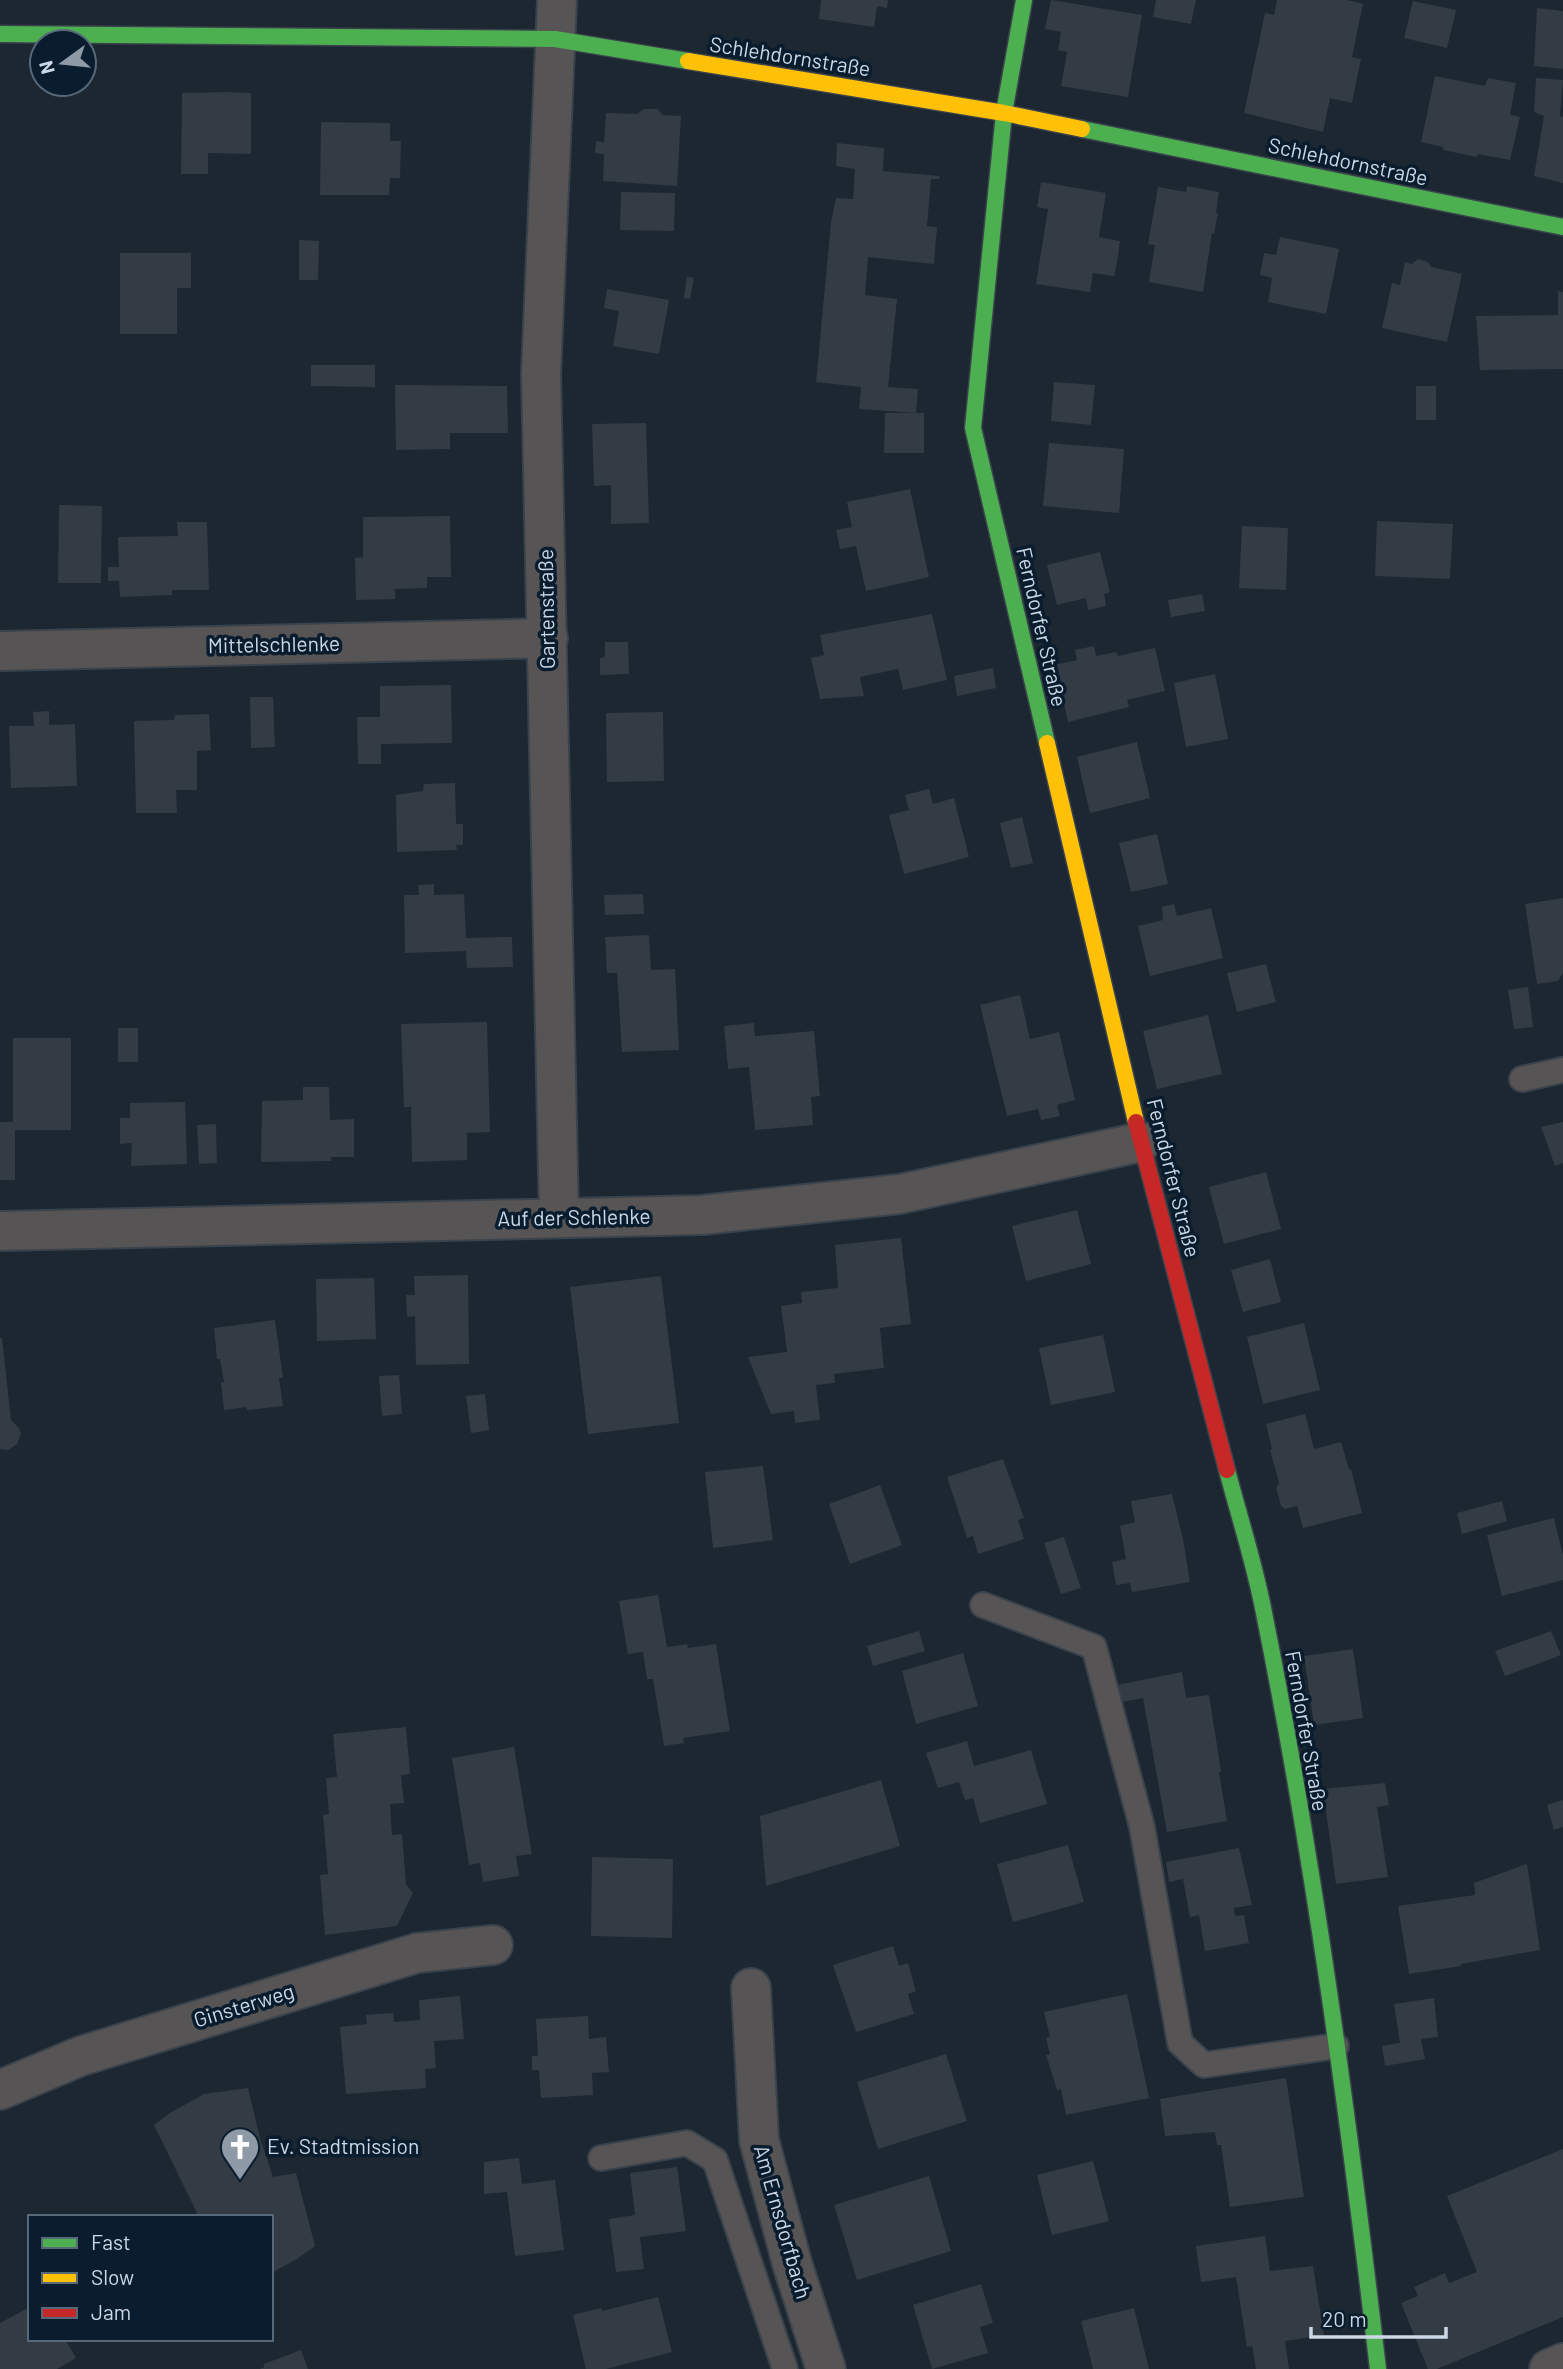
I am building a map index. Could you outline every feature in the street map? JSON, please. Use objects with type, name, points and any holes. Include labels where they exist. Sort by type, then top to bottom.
[{"type":"street","name":"Gartenstraße","points":[[557,0],[541,373],[559,1218]]},
{"type":"street","name":"Ferndorfer Straße","points":[[1024,0],[1004,113],[972,428],[1141,1142],[1262,1606],[1321,1935],[1355,2176],[1378,2369]]},
{"type":"street","name":"Schlehdornstraße","points":[[0,34],[555,39],[1004,113],[1563,227]]},
{"type":"street","name":"Mittelschlenke","points":[[0,651],[548,638]]},
{"type":"street","name":"Auf der Schlenke","points":[[0,1231],[702,1214],[900,1194],[1141,1142]]},
{"type":"street","name":"Ginsterweg","points":[[0,2090],[81,2056],[417,1953],[493,1945]]},
{"type":"street","name":"Am Ernsdorfbach","points":[[751,1988],[758,2140],[792,2263],[826,2369]]},
{"type":"street","points":[[1549,2369],[1563,2363]]},
{"type":"lane","points":[[1522,1079],[1563,1070]]},
{"type":"lane","points":[[983,1605],[1094,1647],[1142,1827],[1180,2043],[1204,2064],[1336,2046]]},
{"type":"lane","points":[[601,2158],[687,2143],[715,2160],[785,2369]]},
{"type":"building","points":[[821,0],[888,0],[887,8],[877,6],[874,27],[819,19]]},
{"type":"building","points":[[1051,0],[1142,15],[1128,97],[1061,86],[1067,52],[1058,50],[1061,32],[1045,29]]},
{"type":"building","points":[[1156,0],[1196,0],[1191,24],[1153,17]]},
{"type":"building","points":[[1277,0],[1347,0],[1363,4],[1352,57],[1361,59],[1352,103],[1330,98],[1323,132],[1244,113],[1265,13],[1274,15]]},
{"type":"building","points":[[1413,1],[1456,10],[1447,48],[1404,38]]},
{"type":"building","points":[[1537,8],[1563,11],[1563,69],[1534,66]]},
{"type":"building","points":[[1435,76],[1485,86],[1488,78],[1516,83],[1510,115],[1520,117],[1510,160],[1478,154],[1477,157],[1421,142]]},
{"type":"building","points":[[1536,78],[1563,80],[1560,116],[1563,117],[1563,183],[1534,176],[1544,116],[1534,112]]},
{"type":"building","points":[[182,93],[251,93],[251,154],[208,153],[208,174],[181,174]]},
{"type":"building","points":[[644,109],[657,109],[663,115],[681,116],[677,186],[603,181],[604,154],[595,153],[596,141],[604,142],[606,113],[637,114]]},
{"type":"building","points":[[321,122],[390,123],[390,141],[401,141],[400,178],[390,178],[389,195],[320,195]]},
{"type":"building","points":[[837,143],[884,148],[883,171],[940,176],[939,179],[931,179],[927,226],[937,227],[934,264],[868,257],[865,295],[897,299],[888,387],[918,389],[916,413],[859,409],[861,387],[816,382],[831,223],[836,198],[853,199],[855,169],[836,166]]},
{"type":"building","points":[[1041,182],[1106,193],[1099,237],[1120,241],[1117,263],[1114,276],[1093,273],[1090,292],[1036,284],[1048,209],[1037,207]]},
{"type":"building","points":[[1187,186],[1219,192],[1218,213],[1214,234],[1212,233],[1203,292],[1149,282],[1155,245],[1148,244],[1158,187],[1186,192]]},
{"type":"building","points":[[621,192],[675,193],[674,231],[620,230]]},
{"type":"building","points":[[1280,237],[1339,249],[1326,314],[1268,302],[1272,278],[1260,275],[1264,253],[1276,255]]},
{"type":"building","points":[[299,240],[319,241],[318,280],[299,280]]},
{"type":"building","points":[[120,253],[191,253],[191,288],[177,288],[177,334],[120,334]]},
{"type":"building","points":[[1418,259],[1428,262],[1431,267],[1462,274],[1447,342],[1382,328],[1392,283],[1400,285],[1405,262],[1412,264]]},
{"type":"building","points":[[687,277],[694,278],[690,299],[684,298]]},
{"type":"building","points":[[607,289],[669,300],[659,354],[613,346],[619,311],[604,308]]},
{"type":"building","points":[[1558,291],[1563,292],[1563,369],[1480,370],[1476,316],[1558,315]]},
{"type":"building","points":[[311,365],[375,365],[375,387],[311,386]]},
{"type":"building","points":[[1054,382],[1095,385],[1091,425],[1051,421]]},
{"type":"building","points":[[395,385],[507,386],[508,433],[450,433],[450,449],[396,450]]},
{"type":"building","points":[[1416,386],[1436,386],[1436,420],[1416,420]]},
{"type":"building","points":[[885,413],[924,413],[924,453],[884,453]]},
{"type":"building","points":[[646,423],[649,523],[611,524],[611,485],[594,486],[592,424]]},
{"type":"building","points":[[1049,443],[1124,449],[1119,513],[1043,506]]},
{"type":"building","points":[[910,489],[929,577],[866,591],[856,546],[840,549],[836,530],[852,527],[847,502]]},
{"type":"building","points":[[59,505],[102,506],[101,583],[58,583]]},
{"type":"building","points":[[450,516],[451,577],[427,577],[427,588],[395,589],[395,599],[356,600],[355,558],[363,557],[363,517]]},
{"type":"building","points":[[1377,521],[1453,524],[1450,579],[1375,576]]},
{"type":"building","points":[[177,522],[207,522],[209,590],[172,590],[172,595],[120,597],[119,581],[108,581],[108,567],[119,567],[118,537],[178,536]]},
{"type":"building","points":[[1242,526],[1288,528],[1286,590],[1239,588]]},
{"type":"building","points":[[1100,552],[1110,592],[1104,594],[1106,606],[1088,610],[1086,598],[1057,605],[1047,565]]},
{"type":"building","points":[[1202,594],[1205,611],[1171,617],[1168,600]]},
{"type":"building","points":[[932,614],[947,680],[903,690],[898,669],[860,677],[864,696],[820,699],[811,658],[824,655],[820,635]]},
{"type":"building","points":[[605,642],[628,642],[629,674],[600,675],[600,658],[605,657]]},
{"type":"building","points":[[1094,646],[1096,656],[1116,652],[1118,656],[1155,648],[1165,691],[1127,700],[1129,707],[1068,722],[1055,665],[1077,660],[1075,650]]},
{"type":"building","points":[[993,668],[996,688],[957,696],[954,676]]},
{"type":"building","points":[[1215,674],[1228,739],[1186,747],[1174,683]]},
{"type":"building","points":[[451,685],[452,743],[381,744],[381,764],[358,764],[357,717],[380,717],[380,686]]},
{"type":"building","points":[[250,697],[273,697],[275,747],[251,748]]},
{"type":"building","points":[[49,711],[49,725],[75,724],[77,786],[11,788],[9,726],[34,726],[33,712]]},
{"type":"building","points":[[663,712],[664,781],[607,782],[606,713]]},
{"type":"building","points":[[209,714],[211,750],[197,751],[197,790],[176,790],[177,813],[136,813],[134,721],[174,720],[175,715]]},
{"type":"building","points":[[1137,742],[1150,798],[1090,813],[1077,757]]},
{"type":"building","points":[[455,783],[456,824],[463,824],[463,845],[456,845],[457,850],[397,852],[396,795],[423,791],[424,784]]},
{"type":"building","points":[[929,789],[933,804],[954,798],[969,857],[904,874],[889,815],[909,810],[905,795]]},
{"type":"building","points":[[1022,817],[1033,863],[1011,868],[1000,823]]},
{"type":"building","points":[[1157,834],[1168,884],[1131,892],[1119,843]]},
{"type":"building","points":[[434,884],[434,895],[464,894],[466,938],[512,937],[513,967],[467,968],[466,951],[405,953],[404,895],[419,895],[418,885]]},
{"type":"building","points":[[643,894],[644,914],[605,915],[604,895]]},
{"type":"building","points":[[1563,898],[1563,973],[1558,981],[1537,984],[1525,904]]},
{"type":"building","points":[[1174,904],[1177,916],[1211,908],[1223,958],[1150,976],[1138,926],[1163,920],[1162,907]]},
{"type":"building","points":[[649,935],[651,970],[675,969],[679,1050],[622,1052],[617,973],[607,973],[605,937]]},
{"type":"building","points":[[1266,964],[1276,1002],[1237,1012],[1227,973]]},
{"type":"building","points":[[1528,987],[1533,1027],[1514,1029],[1508,990]]},
{"type":"building","points":[[1020,995],[1030,1039],[1059,1032],[1075,1100],[1057,1105],[1060,1116],[1041,1120],[1038,1109],[1007,1116],[980,1005]]},
{"type":"building","points":[[1208,1015],[1222,1074],[1157,1089],[1143,1031]]},
{"type":"building","points":[[487,1022],[490,1132],[467,1133],[467,1160],[412,1162],[411,1107],[404,1107],[401,1024]]},
{"type":"building","points":[[754,1023],[755,1036],[814,1031],[820,1096],[811,1097],[813,1125],[755,1130],[749,1067],[728,1069],[724,1026]]},
{"type":"building","points":[[118,1028],[138,1028],[138,1062],[118,1062]]},
{"type":"building","points":[[13,1038],[71,1038],[71,1130],[15,1130],[15,1180],[0,1180],[0,1122],[13,1122]]},
{"type":"building","points":[[303,1087],[329,1087],[330,1120],[354,1119],[354,1157],[331,1157],[331,1161],[261,1162],[262,1101],[303,1100]]},
{"type":"building","points":[[185,1102],[187,1164],[131,1166],[132,1143],[120,1144],[120,1118],[130,1118],[130,1103]]},
{"type":"building","points":[[1563,1122],[1563,1163],[1555,1166],[1541,1127]]},
{"type":"building","points":[[216,1124],[217,1163],[199,1164],[197,1125]]},
{"type":"building","points":[[1266,1172],[1281,1229],[1224,1244],[1209,1187]]},
{"type":"building","points":[[1077,1210],[1091,1264],[1026,1281],[1012,1226]]},
{"type":"building","points":[[901,1238],[911,1324],[880,1328],[884,1368],[834,1374],[835,1383],[816,1385],[820,1420],[795,1423],[794,1411],[771,1414],[748,1357],[787,1352],[781,1306],[802,1303],[801,1292],[838,1288],[835,1245]]},
{"type":"building","points":[[1270,1259],[1281,1302],[1243,1312],[1231,1270]]},
{"type":"building","points":[[468,1275],[469,1364],[416,1365],[415,1316],[407,1317],[406,1295],[415,1295],[414,1276]]},
{"type":"building","points":[[661,1276],[679,1423],[588,1434],[570,1287]]},
{"type":"building","points":[[374,1278],[376,1339],[317,1341],[316,1279]]},
{"type":"building","points":[[275,1320],[283,1378],[279,1378],[283,1406],[224,1410],[221,1383],[224,1382],[220,1359],[217,1359],[214,1328]]},
{"type":"building","points":[[1304,1323],[1320,1390],[1263,1404],[1247,1337]]},
{"type":"building","points":[[1103,1335],[1115,1392],[1051,1405],[1039,1348]]},
{"type":"building","points":[[0,1338],[11,1420],[21,1434],[17,1444],[8,1450],[0,1449]]},
{"type":"building","points":[[399,1375],[402,1414],[382,1416],[379,1376]]},
{"type":"building","points":[[485,1394],[489,1430],[471,1433],[466,1396]]},
{"type":"building","points":[[1305,1414],[1314,1449],[1341,1442],[1362,1513],[1303,1528],[1297,1506],[1285,1509],[1281,1506],[1276,1488],[1279,1483],[1266,1424]]},
{"type":"building","points":[[1003,1459],[1024,1518],[1018,1520],[1024,1539],[978,1554],[973,1536],[967,1538],[947,1477]]},
{"type":"building","points":[[763,1466],[773,1540],[713,1548],[705,1472]]},
{"type":"building","points":[[880,1485],[902,1545],[850,1564],[829,1504]]},
{"type":"building","points":[[1172,1494],[1190,1582],[1132,1592],[1130,1583],[1116,1585],[1112,1562],[1126,1559],[1120,1526],[1135,1522],[1131,1501]]},
{"type":"building","points":[[1502,1501],[1507,1521],[1462,1534],[1457,1513]]},
{"type":"building","points":[[1554,1518],[1563,1555],[1563,1580],[1502,1596],[1487,1535]]},
{"type":"building","points":[[1064,1537],[1081,1588],[1061,1594],[1044,1543]]},
{"type":"building","points":[[658,1595],[667,1647],[687,1644],[688,1648],[716,1644],[730,1731],[683,1738],[684,1743],[664,1746],[653,1679],[647,1679],[643,1652],[628,1654],[619,1601]]},
{"type":"building","points":[[919,1631],[925,1651],[873,1666],[867,1646]]},
{"type":"building","points":[[1551,1631],[1561,1655],[1505,1676],[1495,1651]]},
{"type":"building","points":[[1353,1649],[1363,1718],[1314,1725],[1304,1656]]},
{"type":"building","points":[[963,1653],[978,1706],[916,1724],[902,1671]]},
{"type":"building","points":[[1182,1672],[1186,1698],[1209,1695],[1227,1821],[1167,1832],[1143,1698],[1122,1702],[1117,1685]]},
{"type":"building","points":[[406,1727],[410,1774],[401,1775],[404,1803],[390,1804],[392,1835],[402,1834],[406,1884],[413,1893],[397,1926],[325,1935],[320,1875],[328,1874],[323,1815],[329,1814],[326,1778],[337,1777],[333,1734]]},
{"type":"building","points":[[967,1741],[974,1766],[1031,1750],[1047,1804],[980,1823],[973,1798],[965,1800],[959,1782],[938,1788],[926,1753]]},
{"type":"building","points":[[514,1747],[532,1854],[516,1856],[519,1876],[483,1882],[480,1863],[469,1865],[452,1758]]},
{"type":"building","points":[[881,1780],[900,1846],[766,1886],[760,1816]]},
{"type":"building","points":[[1385,1783],[1389,1805],[1377,1807],[1388,1877],[1336,1884],[1323,1789]]},
{"type":"building","points":[[1563,1800],[1563,1827],[1554,1830],[1547,1805]]},
{"type":"building","points":[[1068,1845],[1084,1902],[1013,1922],[997,1864]]},
{"type":"building","points":[[1239,1848],[1252,1905],[1234,1908],[1235,1916],[1244,1915],[1249,1943],[1205,1951],[1199,1915],[1190,1917],[1183,1879],[1169,1882],[1166,1862]]},
{"type":"building","points":[[592,1857],[673,1859],[672,1938],[591,1936]]},
{"type":"building","points":[[1527,1864],[1540,1950],[1409,1974],[1398,1906],[1475,1895],[1474,1883]]},
{"type":"building","points":[[893,1946],[899,1966],[908,1963],[916,1991],[908,1994],[914,2014],[856,2032],[833,1965]]},
{"type":"building","points":[[1127,1994],[1149,2098],[1066,2115],[1061,2089],[1057,2090],[1046,2055],[1050,2054],[1046,2038],[1050,2037],[1044,2012]]},
{"type":"building","points":[[460,1996],[464,2039],[434,2041],[436,2068],[425,2069],[426,2088],[346,2094],[340,2027],[367,2024],[366,2015],[393,2013],[394,2022],[420,2020],[419,2000]]},
{"type":"building","points":[[1434,1998],[1438,2037],[1421,2039],[1425,2059],[1385,2066],[1382,2046],[1400,2043],[1394,2004]]},
{"type":"building","points":[[588,2016],[589,2039],[606,2037],[609,2072],[592,2073],[593,2095],[541,2098],[539,2070],[532,2070],[532,2056],[538,2056],[536,2019]]},
{"type":"building","points":[[946,2054],[967,2121],[878,2149],[857,2082]]},
{"type":"building","points":[[1286,2078],[1304,2197],[1230,2207],[1221,2145],[1217,2145],[1215,2132],[1165,2136],[1160,2099]]},
{"type":"building","name":"Ev. Stadtmission","points":[[248,2088],[273,2177],[296,2173],[315,2246],[273,2272],[273,2215],[194,2215],[197,2213],[154,2125],[204,2094]]},
{"type":"building","points":[[1563,2149],[1563,2317],[1437,2369],[1428,2369],[1401,2303],[1418,2296],[1414,2287],[1445,2273],[1449,2283],[1477,2272],[1447,2196]]},
{"type":"building","points":[[519,2158],[522,2184],[555,2180],[564,2250],[515,2256],[507,2192],[484,2194],[484,2162]]},
{"type":"building","points":[[1093,2161],[1109,2221],[1052,2235],[1037,2175]]},
{"type":"building","points":[[677,2167],[686,2231],[640,2237],[644,2269],[616,2272],[609,2219],[635,2215],[630,2173]]},
{"type":"building","points":[[929,2176],[951,2251],[857,2280],[834,2205]]},
{"type":"building","points":[[1265,2236],[1270,2271],[1313,2266],[1324,2335],[1285,2341],[1289,2369],[1256,2369],[1252,2346],[1247,2347],[1236,2277],[1201,2282],[1196,2246]]},
{"type":"building","points":[[981,2284],[993,2323],[980,2327],[988,2353],[932,2369],[913,2305]]},
{"type":"building","points":[[658,2297],[672,2352],[606,2369],[586,2369],[573,2315]]},
{"type":"building","points":[[28,2308],[28,2341],[66,2341],[76,2358],[57,2369],[0,2369],[0,2323]]},
{"type":"building","points":[[1134,2308],[1149,2369],[1093,2369],[1081,2321]]},
{"type":"building","points":[[301,2350],[308,2369],[260,2369],[264,2364]]},
{"type":"traffic: fast","points":[[1024,0],[1004,113],[973,428],[1047,743]]},
{"type":"traffic: fast","points":[[0,34],[555,39],[688,61]]},
{"type":"traffic: fast","points":[[1082,129],[1563,227]]},
{"type":"traffic: fast","points":[[1227,1470],[1259,1591],[1314,1892],[1355,2178],[1378,2369]]},
{"type":"traffic: slow","points":[[688,61],[1004,113],[1082,129]]},
{"type":"traffic: slow","points":[[1047,743],[1136,1122]]},
{"type":"traffic: jam","points":[[1136,1122],[1227,1470]]},
{"type":"place","name":"Ev. Stadtmission","points":[[240,2181]]}]
